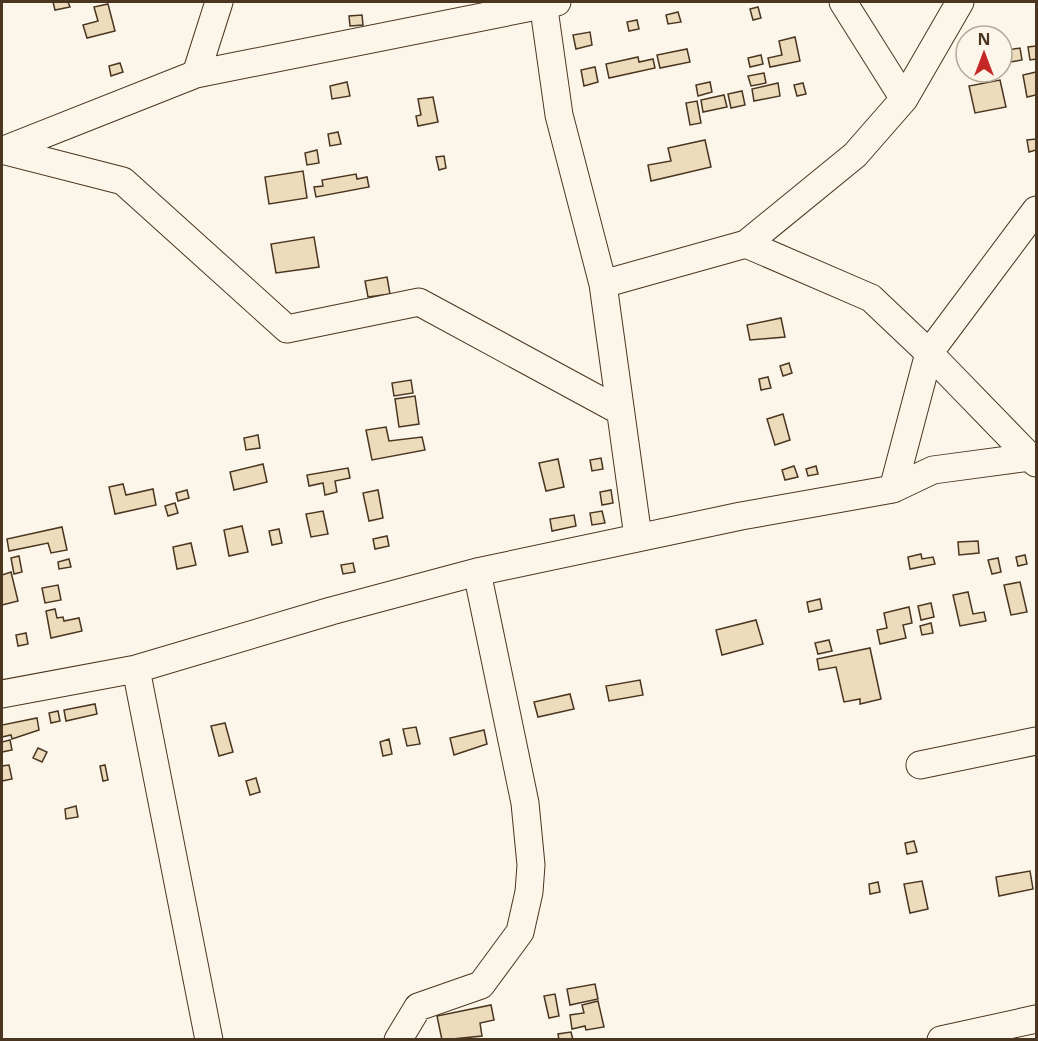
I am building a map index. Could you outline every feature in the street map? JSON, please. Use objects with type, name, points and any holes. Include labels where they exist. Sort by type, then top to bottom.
[{"type":"street","points":[[196,74],[219,2]]},
{"type":"street","points":[[3,150],[196,74],[548,2],[559,115],[603,284],[638,537]]},
{"type":"street","points":[[843,2],[904,99]]},
{"type":"street","points":[[603,284],[746,244],[855,156],[904,99],[960,2]]},
{"type":"street","points":[[3,150],[123,181],[287,329],[419,302],[620,411]]},
{"type":"street","points":[[893,489],[930,353],[1036,210]]},
{"type":"street","points":[[746,244],[871,298],[930,353],[1033,460]]},
{"type":"street","points":[[2,694],[136,669],[332,611],[477,572],[638,537],[893,489],[933,470],[1033,460]]},
{"type":"street","points":[[398,1040],[418,1006],[481,985],[520,932],[529,892],[531,865],[528,824],[477,572]]},
{"type":"street","points":[[136,669],[209,1040]]},
{"type":"street","points":[[920,765],[1036,741]]},
{"type":"street","points":[[940,1040],[1036,1019]]},
{"type":"building","points":[[53,2],[68,2],[70,7],[55,10]]},
{"type":"building","points":[[108,4],[115,31],[87,38],[83,25],[98,21],[94,7]]},
{"type":"building","points":[[758,7],[761,18],[753,20],[750,9]]},
{"type":"building","points":[[678,12],[681,22],[668,24],[666,15]]},
{"type":"building","points":[[362,15],[363,25],[350,26],[349,16]]},
{"type":"building","points":[[637,20],[639,29],[629,31],[627,22]]},
{"type":"building","points":[[590,32],[592,45],[576,49],[573,35]]},
{"type":"building","points":[[795,37],[800,61],[770,67],[768,58],[782,55],[779,41]]},
{"type":"building","points":[[1036,46],[1036,59],[1030,60],[1028,47]]},
{"type":"building","points":[[1020,48],[1022,60],[1014,61],[1014,49]]},
{"type":"building","points":[[687,49],[690,62],[660,68],[657,55]]},
{"type":"building","points":[[761,55],[763,64],[750,67],[748,58]]},
{"type":"building","points":[[638,57],[639,62],[653,59],[655,68],[609,78],[606,64]]},
{"type":"building","points":[[120,63],[123,72],[111,76],[109,66]]},
{"type":"building","points":[[595,67],[598,82],[584,86],[581,70]]},
{"type":"building","points":[[1036,72],[1036,95],[1027,97],[1023,75]]},
{"type":"building","points":[[764,73],[766,83],[751,86],[748,76]]},
{"type":"building","points":[[347,82],[350,96],[332,99],[330,86]]},
{"type":"building","points":[[710,82],[712,92],[698,96],[696,85]]},
{"type":"building","points":[[778,83],[780,96],[754,101],[752,89]]},
{"type":"building","points":[[803,83],[806,94],[797,96],[794,85]]},
{"type":"building","points":[[1001,84],[1006,107],[975,113],[969,86]]},
{"type":"building","points":[[742,91],[745,105],[731,108],[728,94]]},
{"type":"building","points":[[724,95],[727,107],[703,112],[701,100]]},
{"type":"building","points":[[433,97],[438,122],[418,126],[416,116],[421,115],[418,99]]},
{"type":"building","points":[[697,101],[701,123],[690,125],[686,103]]},
{"type":"building","points":[[338,132],[341,144],[330,146],[328,134]]},
{"type":"building","points":[[1036,139],[1036,150],[1029,152],[1027,140]]},
{"type":"building","points":[[705,140],[711,167],[651,181],[648,165],[671,161],[668,148]]},
{"type":"building","points":[[317,150],[319,163],[307,165],[305,153]]},
{"type":"building","points":[[444,156],[446,168],[439,170],[436,157]]},
{"type":"building","points":[[303,171],[307,198],[269,204],[265,177]]},
{"type":"building","points":[[356,174],[357,179],[367,177],[369,187],[316,197],[314,187],[323,186],[322,180]]},
{"type":"building","points":[[314,237],[319,267],[276,273],[271,244]]},
{"type":"building","points":[[387,277],[390,294],[368,297],[365,281]]},
{"type":"building","points":[[781,318],[785,337],[750,340],[747,325]]},
{"type":"building","points":[[789,363],[792,373],[783,376],[780,366]]},
{"type":"building","points":[[768,377],[771,388],[761,390],[759,379]]},
{"type":"building","points":[[411,380],[413,393],[394,396],[392,383]]},
{"type":"building","points":[[415,396],[419,424],[399,427],[395,399]]},
{"type":"building","points":[[783,414],[790,440],[775,445],[767,419]]},
{"type":"building","points":[[386,427],[389,441],[422,437],[425,450],[372,460],[366,430]]},
{"type":"building","points":[[258,435],[260,448],[246,450],[244,438]]},
{"type":"building","points":[[601,458],[603,469],[592,471],[590,460]]},
{"type":"building","points":[[558,459],[564,487],[546,491],[539,463]]},
{"type":"building","points":[[263,464],[267,482],[234,490],[230,472]]},
{"type":"building","points":[[794,466],[798,477],[785,480],[782,470]]},
{"type":"building","points":[[816,466],[818,474],[808,476],[806,469]]},
{"type":"building","points":[[348,468],[350,478],[335,481],[337,492],[325,495],[323,483],[309,486],[307,475]]},
{"type":"building","points":[[123,484],[126,495],[153,489],[156,505],[115,514],[109,487]]},
{"type":"building","points":[[187,490],[189,498],[178,501],[176,493]]},
{"type":"building","points":[[378,490],[383,518],[369,521],[363,493]]},
{"type":"building","points":[[611,490],[613,503],[602,505],[600,492]]},
{"type":"building","points":[[175,503],[178,513],[168,516],[165,506]]},
{"type":"building","points":[[323,511],[328,534],[311,537],[306,514]]},
{"type":"building","points":[[602,511],[605,523],[592,525],[590,513]]},
{"type":"building","points":[[574,515],[576,526],[552,531],[550,519]]},
{"type":"building","points":[[242,526],[248,552],[229,556],[224,530]]},
{"type":"building","points":[[62,527],[67,550],[51,553],[48,543],[9,551],[7,539]]},
{"type":"building","points":[[279,529],[282,543],[272,545],[269,531]]},
{"type":"building","points":[[387,536],[389,546],[375,549],[373,539]]},
{"type":"building","points":[[978,541],[979,553],[959,555],[958,542]]},
{"type":"building","points":[[191,543],[196,565],[177,569],[173,547]]},
{"type":"building","points":[[921,554],[922,559],[933,557],[935,564],[910,569],[908,557]]},
{"type":"building","points":[[1025,555],[1027,564],[1018,566],[1016,557]]},
{"type":"building","points":[[19,556],[22,572],[14,574],[11,558]]},
{"type":"building","points":[[998,558],[1001,572],[992,574],[988,560]]},
{"type":"building","points":[[69,559],[71,567],[59,569],[58,562]]},
{"type":"building","points":[[353,563],[355,572],[343,574],[341,565]]},
{"type":"building","points":[[11,572],[18,601],[2,605],[2,575]]},
{"type":"building","points":[[1020,582],[1027,612],[1011,615],[1004,585]]},
{"type":"building","points":[[58,585],[61,600],[45,603],[42,588]]},
{"type":"building","points":[[968,592],[973,614],[984,612],[986,621],[960,626],[953,595]]},
{"type":"building","points":[[820,599],[822,609],[809,612],[807,602]]},
{"type":"building","points":[[931,603],[934,617],[921,620],[918,606]]},
{"type":"building","points":[[909,607],[912,623],[903,625],[906,638],[880,644],[877,630],[887,628],[884,613]]},
{"type":"building","points":[[55,609],[57,618],[63,617],[64,621],[79,618],[82,631],[51,638],[46,611]]},
{"type":"building","points":[[756,620],[763,644],[722,655],[716,630]]},
{"type":"building","points":[[931,623],[933,633],[922,635],[920,626]]},
{"type":"building","points":[[26,633],[28,644],[18,646],[16,635]]},
{"type":"building","points":[[829,640],[832,651],[818,654],[815,643]]},
{"type":"building","points":[[870,648],[881,699],[860,704],[860,699],[844,702],[836,667],[819,670],[817,659]]},
{"type":"building","points":[[640,680],[643,695],[609,701],[606,686]]},
{"type":"building","points":[[570,694],[574,709],[538,717],[534,702]]},
{"type":"building","points":[[95,704],[97,714],[66,721],[64,710]]},
{"type":"building","points":[[58,711],[60,721],[51,723],[49,713]]},
{"type":"building","points":[[37,718],[39,730],[12,739],[11,735],[2,737],[2,725]]},
{"type":"building","points":[[225,723],[233,752],[219,756],[211,726]]},
{"type":"building","points":[[416,727],[420,744],[407,746],[403,729]]},
{"type":"building","points":[[484,730],[487,744],[454,755],[450,738]]},
{"type":"building","points":[[389,739],[392,754],[383,756],[380,742]]},
{"type":"building","points":[[10,740],[12,750],[2,752],[2,742]]},
{"type":"building","points":[[38,748],[47,752],[42,762],[33,758]]},
{"type":"building","points":[[9,765],[12,779],[2,781],[2,766]]},
{"type":"building","points":[[105,765],[108,780],[103,781],[100,766]]},
{"type":"building","points":[[256,778],[260,792],[250,795],[246,781]]},
{"type":"building","points":[[76,806],[78,817],[66,819],[65,809]]},
{"type":"building","points":[[914,841],[917,852],[907,854],[905,843]]},
{"type":"building","points":[[1030,871],[1033,889],[999,896],[996,877]]},
{"type":"building","points":[[922,881],[928,909],[910,913],[904,884]]},
{"type":"building","points":[[878,882],[880,892],[870,894],[869,884]]},
{"type":"building","points":[[595,984],[598,999],[570,1005],[567,989]]},
{"type":"building","points":[[555,994],[559,1016],[549,1018],[544,996]]},
{"type":"building","points":[[598,1001],[604,1027],[586,1030],[585,1026],[572,1029],[570,1015],[584,1013],[582,1005]]},
{"type":"building","points":[[491,1005],[494,1020],[480,1023],[482,1036],[442,1040],[437,1016]]},
{"type":"building","points":[[571,1032],[573,1040],[559,1040],[558,1034]]}]
